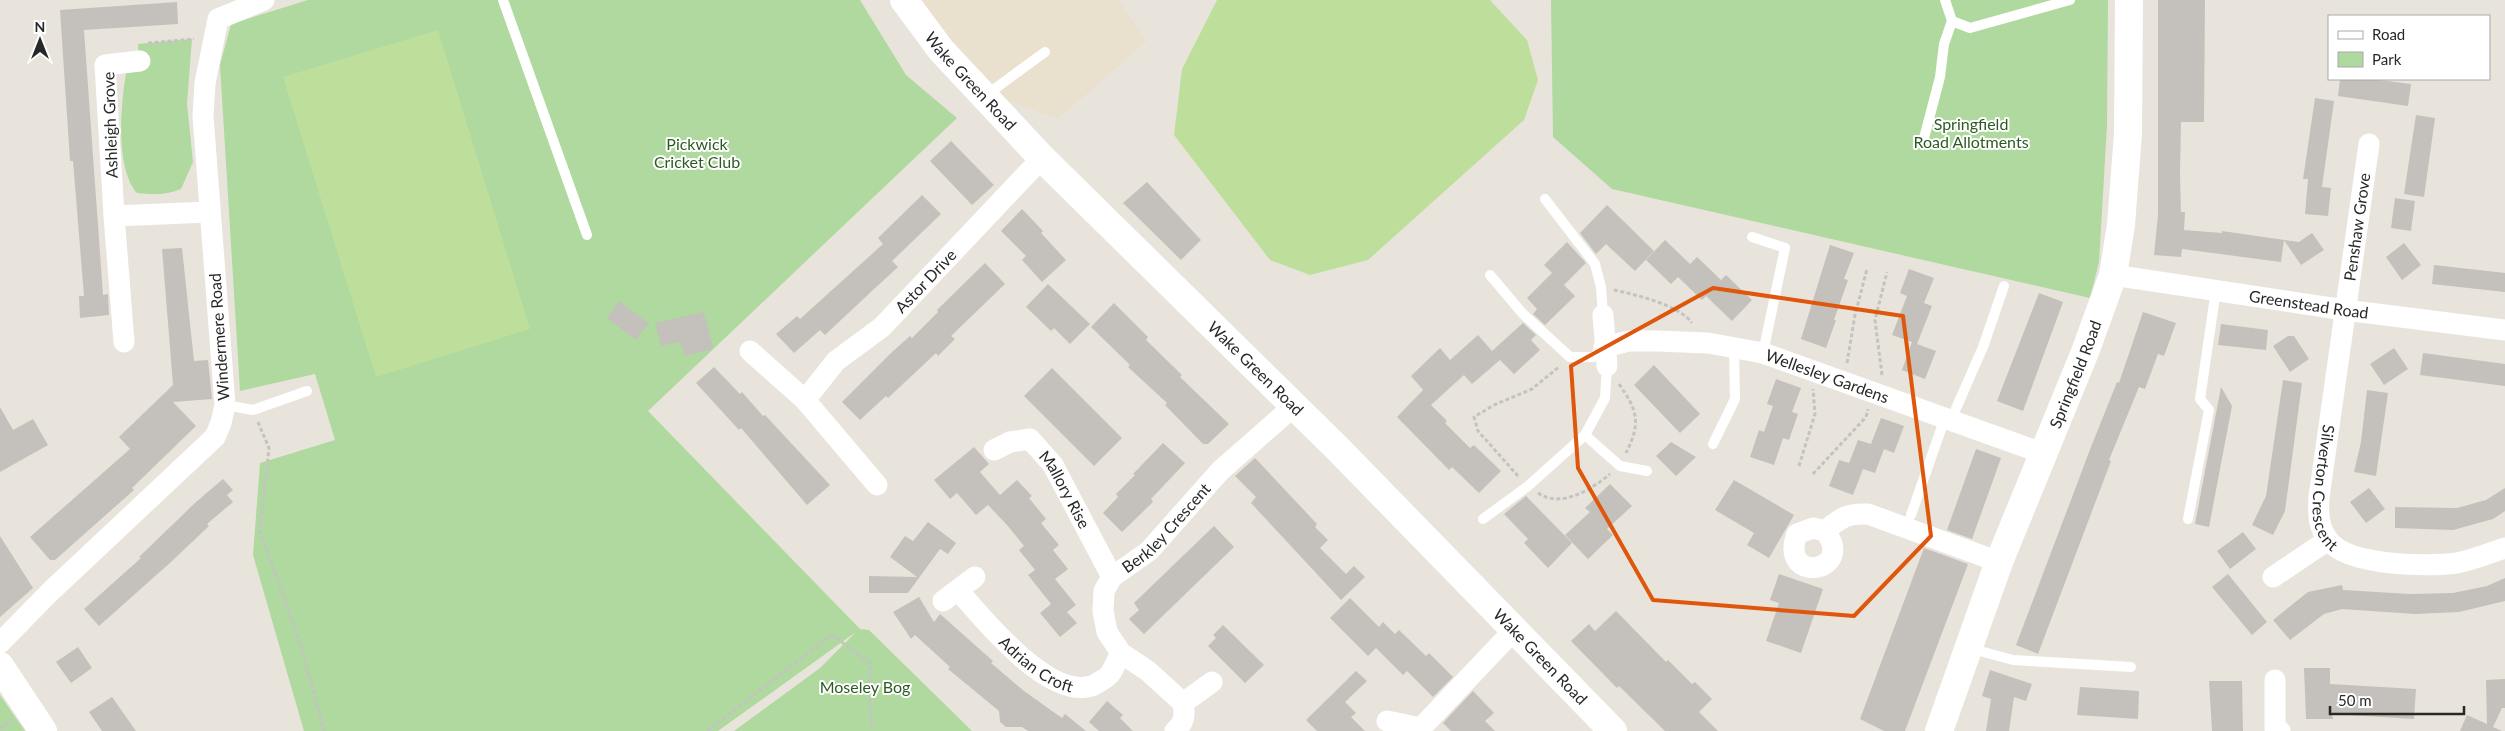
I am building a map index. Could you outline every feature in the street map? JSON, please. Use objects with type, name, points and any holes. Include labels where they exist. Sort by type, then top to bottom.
[{"type":"street","points":[[218,19],[264,0]]},
{"type":"street","name":"Wake Green Road","points":[[904,0],[941,50],[1042,158],[1294,406],[1515,629],[1613,731]]},
{"type":"street","name":"Springfield Road","points":[[1939,731],[1999,562],[2113,275],[2121,225],[2128,133],[2129,0]]},
{"type":"street","name":"Windermere Road","points":[[0,643],[50,592],[214,437],[221,423],[225,405],[203,116],[205,83],[218,19]]},
{"type":"street","name":"Ashleigh Grove","points":[[124,342],[105,65],[140,61]]},
{"type":"street","name":"Penshaw Grove","points":[[2345,310],[2369,144]]},
{"type":"street","name":"Astor Drive","points":[[805,400],[836,362],[882,327],[941,262],[1042,158]]},
{"type":"street","points":[[114,216],[209,212]]},
{"type":"street","name":"Greenstead Road","points":[[2113,275],[2345,310],[2505,330]]},
{"type":"street","name":"Silverton Crescent","points":[[2345,310],[2318,511],[2320,526],[2328,540],[2341,551],[2360,558],[2422,565],[2458,562],[2505,548]]},
{"type":"street","points":[[1602,315],[1605,357]]},
{"type":"street","name":"Wellesley Gardens","points":[[1605,357],[1629,341],[1708,343],[1763,353],[2042,453]]},
{"type":"street","points":[[750,351],[805,400],[877,486]]},
{"type":"street","name":"Berkley Crescent","points":[[1183,703],[1148,671],[1120,653],[1107,632],[1104,591],[1112,577],[1149,551],[1220,471],[1294,406]]},
{"type":"street","name":"Mallory Rise","points":[[994,450],[1010,442],[1030,439],[1053,465],[1112,577]]},
{"type":"street","points":[[1825,531],[1850,514],[1868,514],[1999,562]]},
{"type":"street","points":[[2273,577],[2328,540]]},
{"type":"street","name":"Adrian Croft","points":[[975,577],[951,595],[986,623],[1023,660],[1054,680],[1087,688],[1110,675],[1120,653]]},
{"type":"street","points":[[1388,721],[1421,729],[1515,629]]},
{"type":"street","points":[[0,666],[42,731]]},
{"type":"street","points":[[2276,680],[2276,729],[2280,731]]},
{"type":"street","points":[[1175,731],[1180,726],[1185,715],[1183,703],[1212,682]]},
{"type":"lane","points":[[503,0],[587,235]]},
{"type":"lane","points":[[1923,142],[1940,77],[1944,44],[1952,21],[1945,0]]},
{"type":"lane","points":[[1952,21],[1970,28],[2070,0]]},
{"type":"lane","points":[[984,96],[1045,52]]},
{"type":"lane","points":[[1545,199],[1594,264],[1601,287],[1602,315]]},
{"type":"lane","points":[[1752,237],[1785,248],[1763,353]]},
{"type":"lane","points":[[1483,519],[1528,486],[1585,435],[1605,398],[1605,357],[1570,357],[1523,314],[1490,275]]},
{"type":"lane","points":[[1911,515],[1948,419],[1983,347],[2004,286]]},
{"type":"lane","points":[[2188,519],[2209,410],[2200,399],[2216,290]]},
{"type":"lane","points":[[1713,444],[1735,399],[1734,349]]},
{"type":"lane","points":[[225,405],[253,410],[307,391]]},
{"type":"lane","points":[[1585,435],[1620,466],[1647,471]]},
{"type":"lane","points":[[1968,648],[2013,660],[2131,666]]},
{"type":"path","points":[[140,61],[138,44],[198,39],[218,19]]},
{"type":"path","points":[[1844,381],[1855,315],[1867,269]]},
{"type":"path","points":[[1813,474],[1866,417],[1879,394],[1875,320],[1887,272]]},
{"type":"path","points":[[1601,287],[1639,296],[1686,315],[1708,343]]},
{"type":"path","points":[[1570,357],[1532,389],[1494,405],[1474,417],[1478,431],[1528,486],[1547,499],[1568,499],[1599,483],[1620,466],[1637,428],[1632,403],[1605,357]]},
{"type":"path","points":[[1799,466],[1815,414],[1813,390],[1820,372]]},
{"type":"path","points":[[253,410],[268,448],[260,531],[302,649],[324,731]]},
{"type":"path","points":[[708,731],[832,635],[870,663],[871,730],[866,731]]},
{"type":"highlighted area","points":[[1713,288],[1903,316],[1931,536],[1854,616],[1653,600],[1578,468],[1571,366]]},
{"type":"shaded area","points":[[912,0],[1121,0],[1119,1],[1147,41],[1058,119],[992,95]]},
{"type":"green space","points":[[308,0],[860,0],[906,75],[957,118],[648,411],[860,629],[869,630],[972,731],[734,731],[820,668],[856,632],[718,731],[304,731],[253,555],[260,463],[335,440],[315,374],[240,391],[220,65],[231,24]]},
{"type":"green space","points":[[1217,0],[1490,0],[1527,40],[1538,80],[1524,120],[1368,260],[1310,275],[1270,260],[1174,135],[1182,69]]},
{"type":"green space","name":"Springfield Road Allotments","points":[[1551,0],[2108,0],[2107,126],[2099,262],[2090,298],[1612,189],[1553,137]]},
{"type":"green space","points":[[438,30],[530,329],[376,377],[283,77]]},
{"type":"green space","points":[[192,39],[187,104],[193,162],[181,189],[159,194],[137,193],[130,181],[122,149],[123,94],[128,63],[139,61],[138,44]]},
{"type":"green space","points":[[0,695],[25,731],[0,731]]},
{"type":"building","points":[[2158,0],[2205,0],[2204,122],[2181,122],[2181,212],[2185,212],[2184,230],[2222,233],[2222,231],[2299,242],[2312,233],[2324,250],[2301,265],[2284,240],[2281,262],[2182,249],[2181,257],[2154,255],[2158,215]]},
{"type":"building","points":[[177,2],[178,24],[84,30],[103,295],[108,294],[109,315],[80,318],[79,296],[84,296],[73,161],[70,161],[60,10]]},
{"type":"building","points":[[2340,80],[2379,80],[2411,84],[2408,106],[2338,96]]},
{"type":"building","points":[[2315,98],[2334,101],[2322,187],[2331,188],[2328,216],[2305,214],[2308,179],[2303,179]]},
{"type":"building","points":[[2416,115],[2435,118],[2424,197],[2404,194]]},
{"type":"building","points":[[951,141],[994,185],[972,205],[930,161]]},
{"type":"building","points":[[1147,182],[1201,240],[1181,260],[1123,203]]},
{"type":"building","points":[[922,195],[941,214],[892,261],[898,267],[825,335],[820,330],[794,353],[776,334],[797,316],[800,319],[883,244],[878,238]]},
{"type":"building","points":[[2395,198],[2415,201],[2411,231],[2391,228]]},
{"type":"building","points":[[1607,205],[1654,251],[1635,271],[1606,244],[1596,254],[1580,233]]},
{"type":"building","points":[[1022,209],[1043,231],[1041,233],[1066,260],[1042,282],[1022,260],[1026,256],[1001,231]]},
{"type":"building","points":[[1665,240],[1690,264],[1697,257],[1721,280],[1726,275],[1752,300],[1732,321],[1706,296],[1702,300],[1678,277],[1671,284],[1646,260]]},
{"type":"building","points":[[1567,242],[1586,263],[1564,285],[1575,296],[1545,325],[1533,314],[1537,309],[1527,298],[1552,273],[1544,265]]},
{"type":"building","points":[[2404,243],[2421,265],[2402,280],[2386,257]]},
{"type":"building","points":[[1830,245],[1854,253],[1844,279],[1848,280],[1826,348],[1801,339]]},
{"type":"building","points":[[182,248],[194,361],[208,360],[212,399],[173,402],[196,426],[132,488],[134,490],[55,560],[50,560],[30,537],[130,449],[119,437],[173,385],[162,249]]},
{"type":"building","points":[[985,263],[1005,284],[951,336],[955,339],[938,356],[936,353],[888,398],[886,396],[860,420],[842,402],[891,353],[910,336],[912,338],[938,312],[937,310]]},
{"type":"building","points":[[2434,265],[2505,273],[2505,292],[2432,284]]},
{"type":"building","points":[[1909,269],[1934,278],[1924,303],[1932,306],[1917,344],[1936,351],[1925,379],[1902,370],[1912,342],[1892,335],[1907,296],[1900,293]]},
{"type":"building","points":[[1048,284],[1090,324],[1070,344],[1054,328],[1051,331],[1026,307]]},
{"type":"building","points":[[2039,293],[2063,302],[2023,411],[1997,401]]},
{"type":"building","points":[[619,301],[649,323],[636,340],[607,318]]},
{"type":"building","points":[[1114,303],[1148,337],[1146,340],[1182,375],[1180,377],[1229,424],[1208,444],[1203,444],[1165,405],[1167,403],[1128,367],[1130,365],[1091,327]]},
{"type":"building","points":[[704,312],[713,349],[685,356],[680,342],[661,346],[655,323]]},
{"type":"building","points":[[2143,312],[2176,323],[2164,356],[2158,354],[2145,389],[2139,387],[2109,460],[2111,461],[2038,654],[2016,645],[2091,447],[2117,382],[2119,383]]},
{"type":"building","points":[[1523,323],[1536,335],[1531,340],[1540,350],[1514,374],[1500,360],[1472,384],[1464,375],[1431,405],[1447,421],[1445,423],[1470,448],[1474,445],[1501,471],[1479,493],[1452,467],[1449,470],[1397,417],[1423,390],[1411,376],[1440,348],[1450,360],[1478,335],[1492,351]]},
{"type":"building","points":[[2221,324],[2268,330],[2266,350],[2218,345]]},
{"type":"building","points":[[2288,336],[2294,336],[2309,359],[2290,372],[2273,346]]},
{"type":"building","points":[[2394,348],[2408,369],[2384,385],[2370,364]]},
{"type":"building","points":[[2423,353],[2505,364],[2505,386],[2420,375]]},
{"type":"building","points":[[1654,365],[1700,414],[1680,433],[1634,385]]},
{"type":"building","points":[[714,367],[740,394],[742,392],[763,416],[765,415],[830,485],[807,505],[741,428],[739,430],[696,383]]},
{"type":"building","points":[[1052,368],[1122,438],[1094,466],[1024,396]]},
{"type":"building","points":[[1776,379],[1801,388],[1792,412],[1798,414],[1789,440],[1783,438],[1774,465],[1750,457],[1759,430],[1764,432],[1773,406],[1767,404]]},
{"type":"building","points":[[2283,380],[2302,383],[2285,511],[2273,535],[2252,525],[2266,496]]},
{"type":"building","points":[[2221,387],[2232,406],[2209,527],[2195,524]]},
{"type":"building","points":[[2367,390],[2388,393],[2376,476],[2354,472],[2361,442]]},
{"type":"building","points":[[0,407],[13,430],[33,419],[48,445],[0,472]]},
{"type":"building","points":[[1881,418],[1904,426],[1894,453],[1884,449],[1875,473],[1863,469],[1853,495],[1829,486],[1839,460],[1849,463],[1858,440],[1871,444]]},
{"type":"building","points":[[1671,442],[1696,457],[1676,476],[1656,456]]},
{"type":"building","points":[[1163,443],[1185,463],[1151,499],[1153,502],[1122,532],[1103,513],[1118,497],[1116,494],[1135,475],[1133,474]]},
{"type":"building","points":[[974,447],[989,464],[980,472],[1000,495],[1017,480],[1032,496],[1029,498],[1046,519],[1041,523],[1059,545],[1053,550],[1068,569],[1055,579],[1076,605],[1067,612],[1077,623],[1060,637],[1040,613],[1051,604],[1028,575],[1035,570],[1019,550],[1024,546],[988,505],[976,515],[957,493],[950,499],[934,480]]},
{"type":"building","points":[[1976,449],[2001,458],[1972,539],[1947,530]]},
{"type":"building","points":[[1255,458],[1317,524],[1315,527],[1328,540],[1320,548],[1346,574],[1354,566],[1365,577],[1341,600],[1251,503],[1256,497],[1235,476]]},
{"type":"building","points":[[223,479],[233,490],[227,495],[233,502],[207,524],[209,526],[171,562],[99,626],[84,609],[141,558],[139,557],[196,502]]},
{"type":"building","points":[[1734,480],[1794,515],[1769,558],[1747,545],[1754,533],[1715,510]]},
{"type":"building","points":[[1610,484],[1632,506],[1607,529],[1613,535],[1588,559],[1565,535],[1590,512],[1585,508]]},
{"type":"building","points":[[2369,488],[2385,509],[2366,523],[2350,502]]},
{"type":"building","points":[[2505,488],[2505,511],[2493,519],[2453,530],[2395,528],[2395,507],[2457,508],[2486,500]]},
{"type":"building","points":[[1526,496],[1572,543],[1548,568],[1524,543],[1528,539],[1504,514]]},
{"type":"building","points":[[928,522],[956,543],[948,554],[940,549],[908,593],[869,593],[869,576],[917,577],[890,557],[905,536],[913,541]]},
{"type":"building","points":[[1214,526],[1234,547],[1144,634],[1129,619],[1139,610],[1134,603]]},
{"type":"building","points":[[2243,532],[2256,549],[2230,569],[2217,551]]},
{"type":"building","points":[[0,536],[33,588],[0,617]]},
{"type":"building","points":[[1924,548],[1968,564],[1905,731],[1884,731],[1860,719]]},
{"type":"building","points":[[1779,574],[1823,589],[1801,653],[1766,641],[1779,603],[1770,600]]},
{"type":"building","points":[[2228,574],[2267,622],[2252,635],[2212,587]]},
{"type":"building","points":[[2505,578],[2505,601],[2459,612],[2415,614],[2342,609],[2324,614],[2290,640],[2273,620],[2308,592],[2342,585],[2343,590],[2410,594],[2453,593],[2487,586]]},
{"type":"building","points":[[919,597],[934,622],[940,614],[993,661],[991,663],[1024,691],[1062,718],[1065,714],[1086,731],[1028,731],[1022,727],[1006,727],[1000,722],[999,711],[948,669],[950,667],[915,635],[911,639],[893,612]]},
{"type":"building","points":[[1350,598],[1379,627],[1383,622],[1395,634],[1399,630],[1426,656],[1429,653],[1453,677],[1433,697],[1407,671],[1403,675],[1376,648],[1368,656],[1330,618]]},
{"type":"building","points":[[1616,611],[1666,662],[1668,660],[1692,684],[1695,682],[1712,699],[1699,712],[1718,731],[1665,731],[1619,686],[1617,688],[1571,641],[1589,624],[1595,631]]},
{"type":"building","points":[[1223,625],[1264,665],[1245,683],[1208,646],[1216,638],[1213,635]]},
{"type":"building","points":[[78,647],[92,668],[71,683],[56,662]]},
{"type":"building","points":[[2304,668],[2330,668],[2330,684],[2416,689],[2414,719],[2332,714],[2333,719],[2306,719]]},
{"type":"building","points":[[1990,670],[2032,684],[2026,701],[2014,697],[2009,731],[1986,731],[1991,699],[1982,696]]},
{"type":"building","points":[[1356,671],[1367,681],[1345,702],[1356,713],[1351,717],[1365,731],[1317,731],[1306,720]]},
{"type":"building","points":[[2505,679],[2505,708],[2502,708],[2493,727],[2502,731],[2460,731],[2467,715],[2487,724],[2486,680]]},
{"type":"building","points":[[2209,681],[2242,681],[2243,731],[2212,731]]},
{"type":"building","points":[[2080,687],[2139,691],[2138,719],[2077,715]]},
{"type":"building","points":[[1473,691],[1494,713],[1485,721],[1495,731],[1451,731],[1443,723]]},
{"type":"building","points":[[112,697],[136,731],[102,731],[89,712]]},
{"type":"building","points":[[1107,701],[1123,715],[1120,718],[1133,731],[1099,731],[1089,722]]},
{"type":"park label","name":"Pickwick Cricket Club","points":[[697,153]]},
{"type":"park label","name":"Moseley Bog","points":[[865,687]]}]
